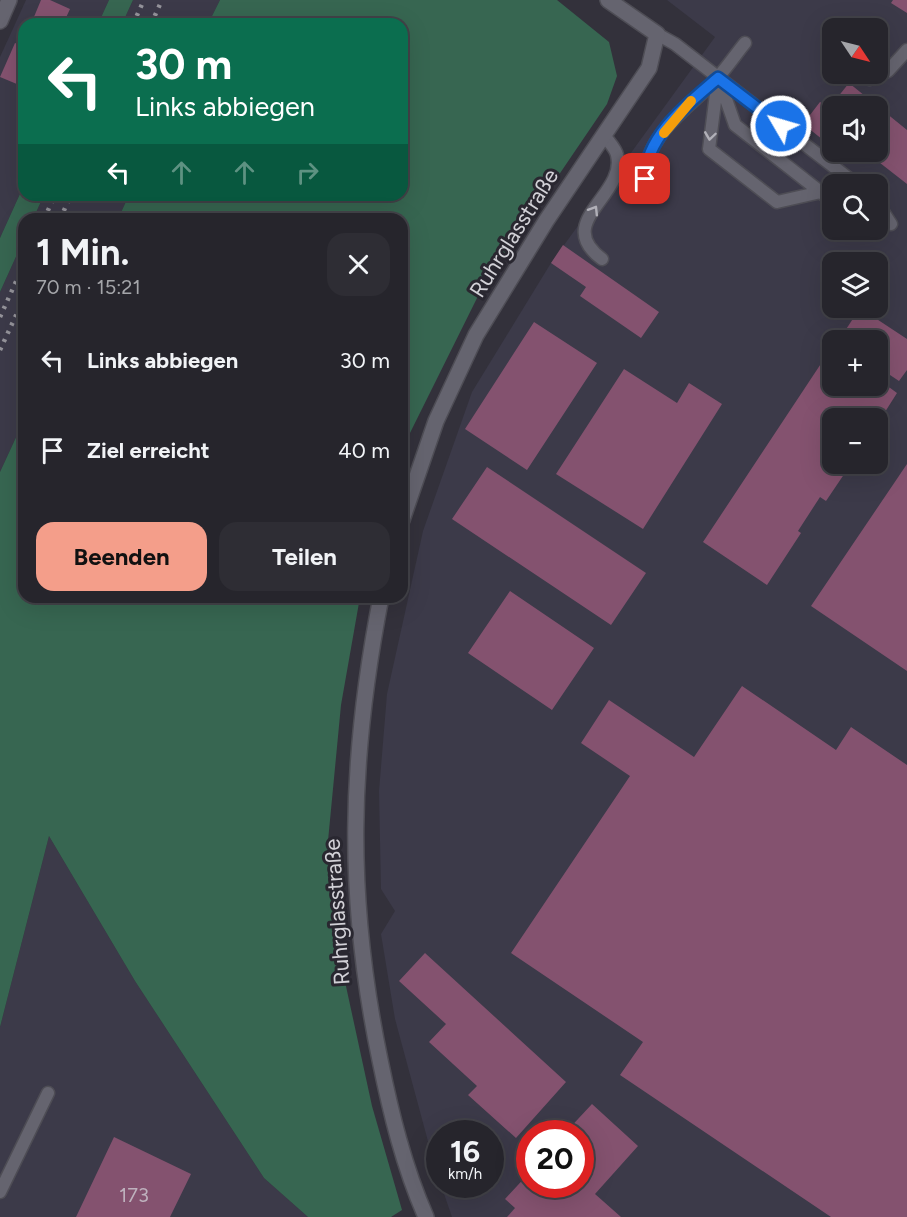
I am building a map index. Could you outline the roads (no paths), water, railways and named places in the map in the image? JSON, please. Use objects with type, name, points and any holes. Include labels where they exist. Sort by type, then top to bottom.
[{"type":"street","points":[[0,21],[9,0]]},
{"type":"street","points":[[608,0],[657,34]]},
{"type":"street","name":"Ruhrglasstraße","points":[[408,503],[436,421],[476,335],[522,257],[649,68],[657,34]]},
{"type":"street","name":"Ruhrglasstraße","points":[[380,603],[358,736],[353,822],[357,906],[365,991],[392,1116],[415,1193],[426,1217]]},
{"type":"lane","points":[[657,34],[675,44],[843,174]]},
{"type":"lane","points":[[654,190],[645,179],[645,163],[655,145],[682,109],[718,78],[745,43]]},
{"type":"lane","points":[[888,71],[907,50]]},
{"type":"lane","points":[[718,78],[735,125],[821,192]]},
{"type":"lane","points":[[718,78],[709,149],[777,202],[821,192]]},
{"type":"lane","points":[[602,259],[590,250],[586,241],[585,225],[616,174],[617,155],[604,135]]},
{"type":"lane","points":[[0,1192],[48,1093]]},
{"type":"railway","points":[[136,18],[144,0]]},
{"type":"railway","points":[[154,18],[162,0]]},
{"type":"railway","points":[[47,213],[52,201]]},
{"type":"railway","points":[[63,213],[68,201]]},
{"type":"railway","points":[[0,317],[18,277]]},
{"type":"railway","points":[[0,350],[18,311]]}]
